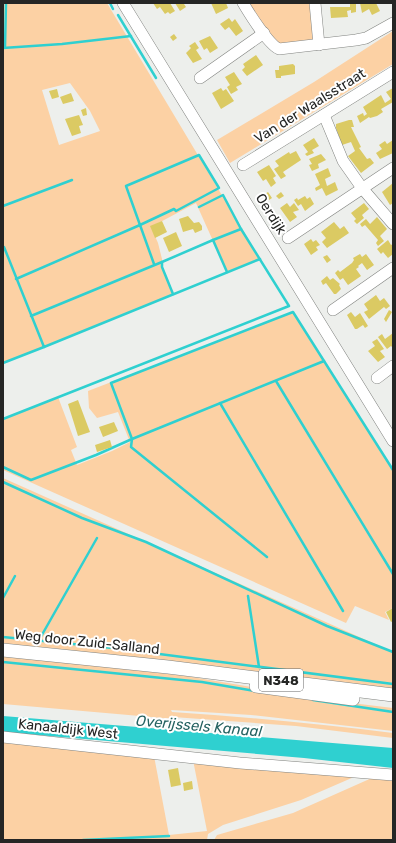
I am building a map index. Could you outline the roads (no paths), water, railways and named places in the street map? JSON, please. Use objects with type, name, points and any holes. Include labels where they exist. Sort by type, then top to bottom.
[{"type":"main road","name":"Weg door Zuid-Salland","points":[[3,650],[168,667],[393,695]]},
{"type":"main road","name":"Weg door Zuid-Salland","points":[[168,667],[289,691],[393,704]]},
{"type":"street","name":"Oerdijk","points":[[123,3],[393,441]]},
{"type":"street","points":[[243,3],[264,33],[278,49],[319,46],[366,38],[393,23]]},
{"type":"street","points":[[315,3],[319,46]]},
{"type":"street","points":[[200,78],[264,33]]},
{"type":"street","name":"Van der Waalsstraat","points":[[243,165],[393,72]]},
{"type":"street","points":[[324,115],[339,154],[362,188],[393,224]]},
{"type":"street","points":[[288,238],[393,168]]},
{"type":"street","points":[[333,310],[393,268]]},
{"type":"street","points":[[377,378],[393,366]]},
{"type":"street","name":"Kanaaldijk West","points":[[3,737],[240,763],[393,775]]},
{"type":"water","points":[[3,716],[393,748],[393,768],[304,758],[3,732]]},
{"type":"waterway","points":[[5,47],[6,3]]},
{"type":"waterway","points":[[110,3],[113,9]]},
{"type":"waterway","points":[[118,15],[156,78]]},
{"type":"waterway","points":[[3,48],[62,44],[131,36]]},
{"type":"waterway","points":[[199,155],[219,188],[176,211],[174,209],[140,225],[126,186],[199,155]]},
{"type":"waterway","points":[[3,206],[72,180]]},
{"type":"waterway","points":[[3,419],[289,306],[241,229],[223,195],[199,207]]},
{"type":"waterway","points":[[16,279],[140,225],[154,264]]},
{"type":"waterway","points":[[227,272],[213,240],[241,229]]},
{"type":"waterway","points":[[173,294],[162,267],[162,262],[213,240]]},
{"type":"waterway","points":[[4,247],[44,347],[260,259]]},
{"type":"waterway","points":[[31,316],[162,262]]},
{"type":"waterway","points":[[3,467],[31,480],[96,455],[132,439],[111,383],[293,312],[393,470]]},
{"type":"waterway","points":[[3,363],[44,347]]},
{"type":"waterway","points":[[267,557],[131,447],[132,439],[324,361]]},
{"type":"waterway","points":[[276,381],[393,574]]},
{"type":"waterway","points":[[220,403],[343,611]]},
{"type":"waterway","points":[[3,482],[82,518],[146,542],[327,626],[393,652]]},
{"type":"waterway","points":[[39,640],[97,538]]},
{"type":"waterway","points":[[3,598],[15,576]]},
{"type":"waterway","points":[[248,596],[259,667]]},
{"type":"waterway","points":[[3,637],[113,648],[393,684]]},
{"type":"waterway","points":[[3,662],[202,682],[255,691]]},
{"type":"waterway","points":[[313,700],[393,712]]},
{"type":"waterway","points":[[83,840],[169,836]]},
{"type":"water label","name":"Overijssels Kanaal","points":[[199,726]]}]
